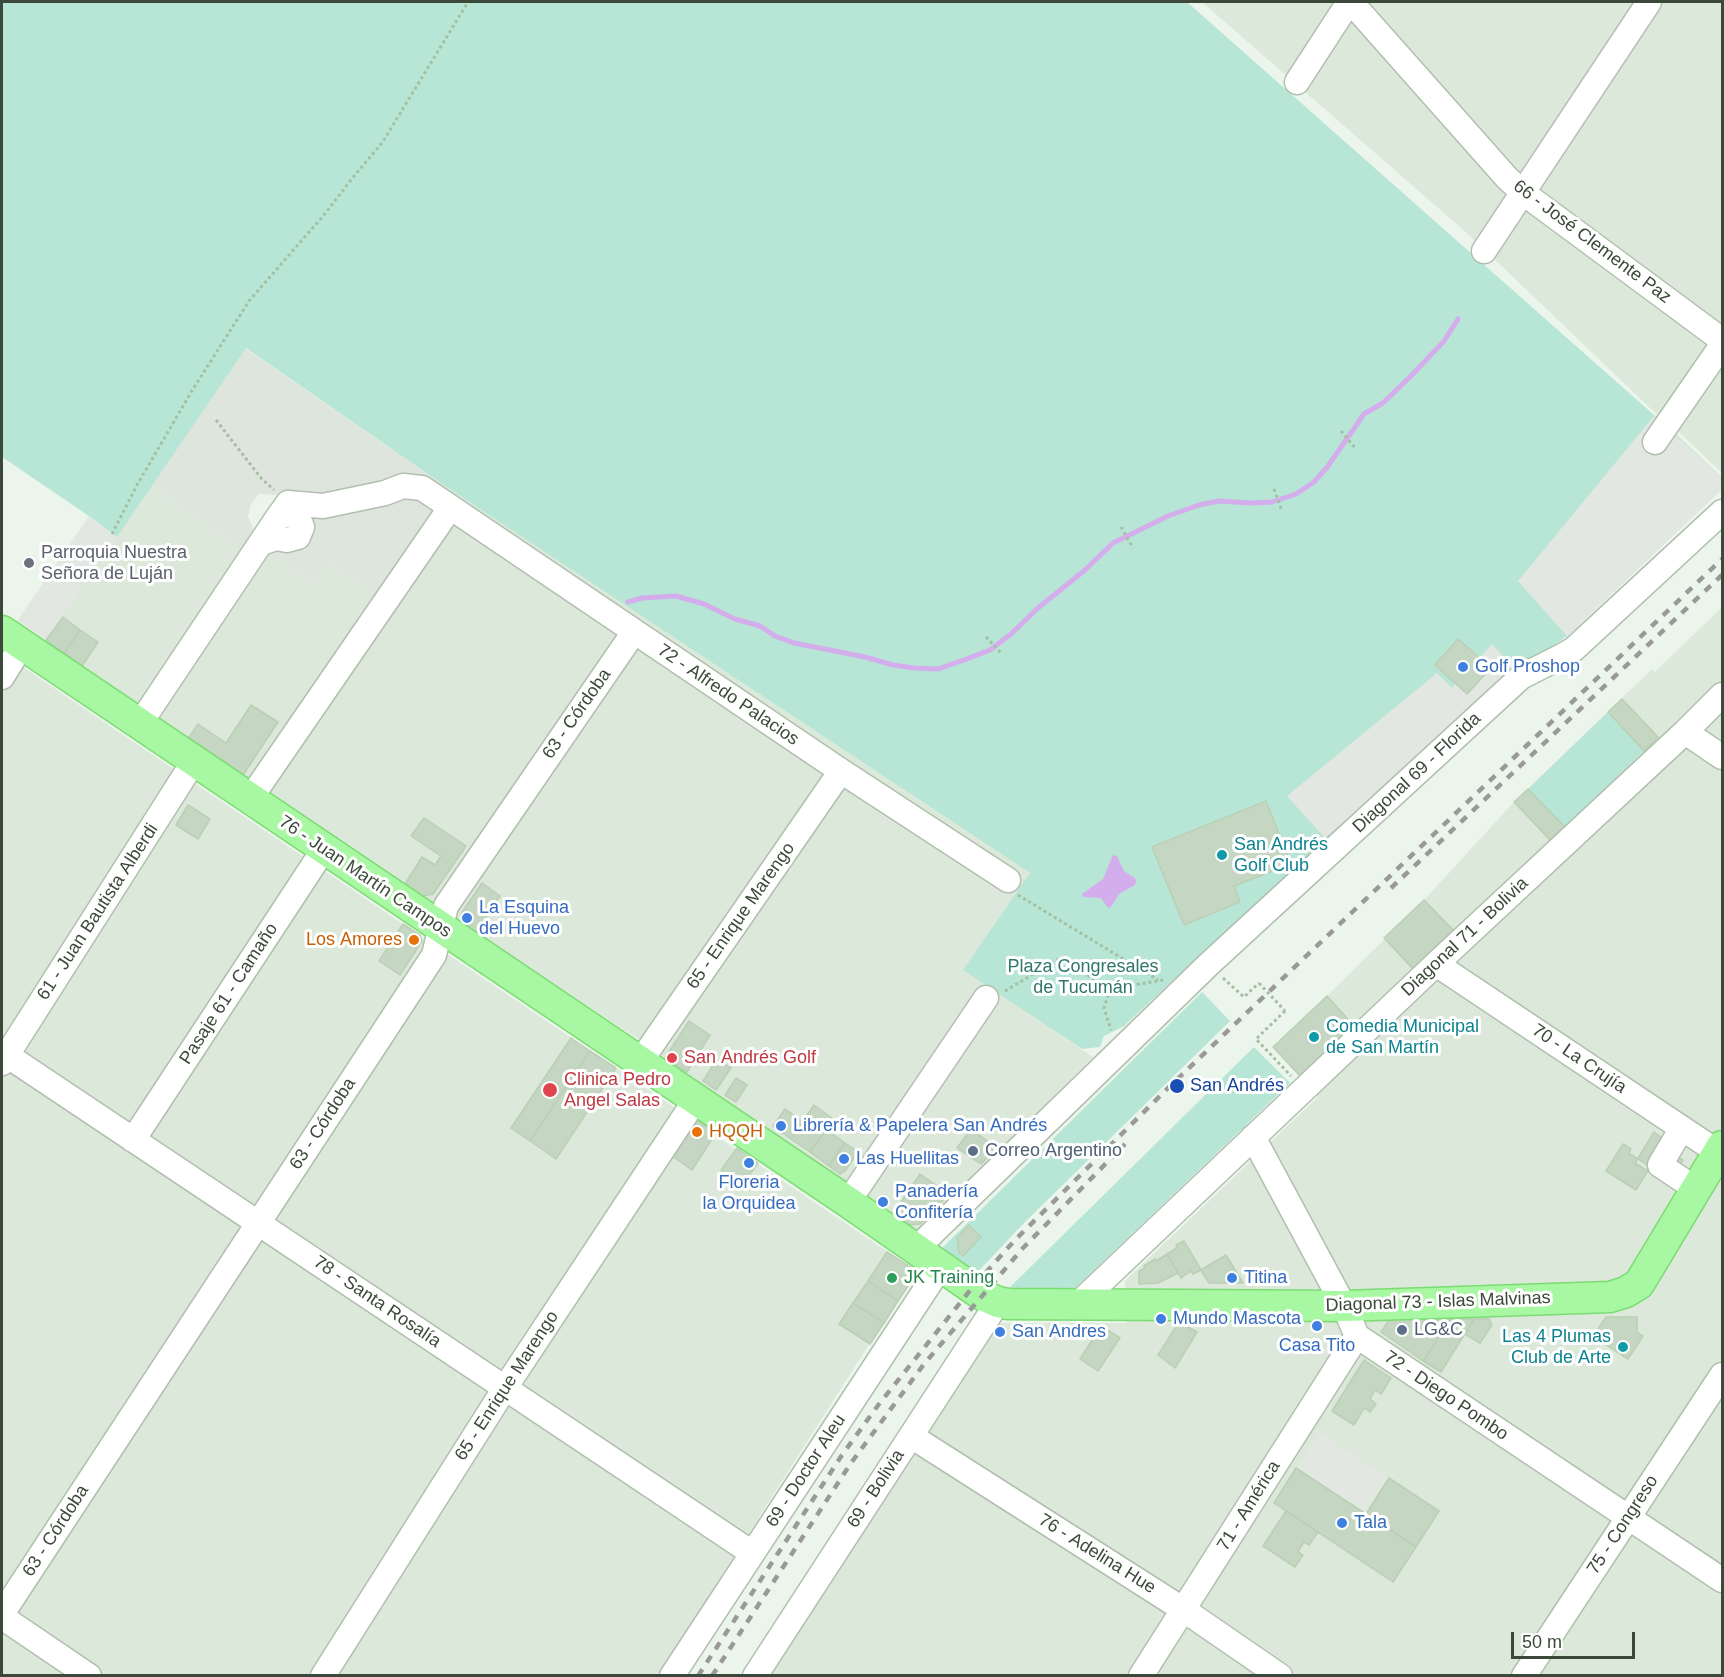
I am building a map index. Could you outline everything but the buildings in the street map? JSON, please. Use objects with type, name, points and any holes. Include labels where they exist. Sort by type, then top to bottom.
[{"type":"main road","name":"76 - Juan Martín Campos","points":[[12,638],[696,1099],[982,1295],[998,1302]]},
{"type":"main road","points":[[1696,1189],[1721,1151]]},
{"type":"main road","name":"Diagonal 73 - Islas Malvinas","points":[[998,1302],[1008,1304],[1344,1306],[1610,1297],[1626,1292],[1639,1284],[1696,1189]]},
{"type":"street","points":[[1297,82],[1350,2]]},
{"type":"street","name":"66 - José Clemente Paz","points":[[1350,2],[1522,192],[1722,340]]},
{"type":"street","points":[[1484,251],[1649,2]]},
{"type":"street","points":[[1661,435],[1722,345]]},
{"type":"street","name":"72 - Alfredo Palacios","points":[[283,510],[323,506],[385,493],[403,486],[422,488],[841,771],[1008,880]]},
{"type":"street","points":[[250,799],[450,508]]},
{"type":"street","points":[[139,725],[283,510]]},
{"type":"street","name":"Diagonal 69 - Florida","points":[[916,1249],[1208,965],[1521,676],[1574,649],[1722,512]]},
{"type":"street","name":"63 - Córdoba","points":[[2,1616],[434,955],[446,906],[634,632]]},
{"type":"street","points":[[2,677],[12,638]]},
{"type":"street","name":"Diagonal 71 - Bolivia","points":[[1078,1304],[1722,695]]},
{"type":"street","points":[[1685,732],[1722,757]]},
{"type":"street","name":"61 - Juan Bautista Alberdi","points":[[3,1057],[194,761]]},
{"type":"street","name":"65 - Enrique Marengo","points":[[640,1062],[841,771]]},
{"type":"street","name":"Pasaje 61 - Camaño","points":[[133,1140],[324,849]]},
{"type":"street","name":"70 - La Crujía","points":[[1436,964],[1682,1128],[1721,1151]]},
{"type":"street","points":[[848,1202],[987,998]]},
{"type":"street","name":"78 - Santa Rosalía","points":[[3,1057],[133,1140],[752,1552]]},
{"type":"street","name":"65 - Enrique Marengo","points":[[322,1676],[505,1388],[696,1099]]},
{"type":"street","points":[[1682,1128],[1660,1165],[1696,1189]]},
{"type":"street","points":[[1253,1137],[1344,1306],[1357,1336]]},
{"type":"street","name":"69 - Doctor Aleu","points":[[672,1676],[941,1266]]},
{"type":"street","name":"69 - Bolivia","points":[[754,1676],[998,1302]]},
{"type":"street","name":"72 - Diego Pombo","points":[[1357,1336],[1722,1580]]},
{"type":"street","name":"71 - América","points":[[1141,1676],[1357,1336]]},
{"type":"street","name":"75 - Congreso","points":[[1524,1676],[1722,1375]]},
{"type":"street","name":"76 - Adelina Hue","points":[[911,1436],[1184,1610],[1280,1676]]},
{"type":"street","points":[[2,1616],[89,1676]]},
{"type":"path","points":[[112,534],[137,485],[193,389],[249,301],[382,143],[468,2]]},
{"type":"path","points":[[216,420],[283,510]]},
{"type":"path","points":[[1341,431],[1356,449]]},
{"type":"path","points":[[1274,489],[1282,511]]},
{"type":"path","points":[[1121,527],[1133,548]]},
{"type":"path","points":[[986,637],[1002,654]]},
{"type":"path","points":[[987,998],[1000,994],[1060,958],[1110,989],[1160,981],[1016,894],[1008,880]]},
{"type":"path","points":[[1228,983],[1244,997],[1259,983],[1285,1011],[1256,1039],[1305,1090]]},
{"type":"path","points":[[1110,989],[1104,1008],[1112,1032],[1123,1047]]},
{"type":"shaded area","points":[[1202,2],[1722,2],[1722,473],[1649,407],[1468,234]]},
{"type":"shaded area","points":[[245,348],[448,488],[376,595],[329,562],[315,583],[269,552],[280,546],[299,509],[277,495],[259,494],[251,504],[248,516],[253,528],[254,539],[245,551],[151,486]]},
{"type":"shaded area","points":[[1654,416],[1722,477],[1722,489],[1567,636],[1518,581]]},
{"type":"shaded area","points":[[151,486],[245,551],[269,552],[329,562],[376,594],[448,488],[1030,873],[979,980],[1093,1057],[919,1229],[910,1230],[638,1039],[133,705],[46,640]]},
{"type":"shaded area","points":[[89,516],[117,537],[46,640],[17,621]]},
{"type":"shaded area","points":[[1722,607],[1722,1675],[769,1676],[986,1333],[1001,1323],[1127,1323],[1125,1281],[1318,1097],[1273,1047],[1424,900],[1514,802],[1652,669],[1655,672]]},
{"type":"shaded area","points":[[1492,644],[1518,672],[1325,838],[1287,796],[1437,673],[1452,688]]},
{"type":"shaded area","points":[[2,653],[916,1271],[658,1675],[2,1675]]},
{"type":"shaded area","points":[[1113,855],[1117,856],[1124,871],[1136,881],[1135,885],[1119,894],[1108,908],[1101,898],[1083,897],[1082,894],[1103,879]]},
{"type":"shaded area","points":[[1319,1432],[1389,1478],[1366,1514],[1296,1468]]},
{"type":"green space","name":"Plaza Congresales de Tucumán","points":[[2,2],[1187,2],[1680,438],[1722,477],[1722,489],[1567,636],[1518,672],[1124,1026],[1104,1036],[1100,1047],[1082,1049],[963,970],[1030,873],[448,488],[246,348],[117,537],[2,457]]},
{"type":"green space","points":[[1608,712],[1644,751],[1565,827],[1528,789]]},
{"type":"green space","points":[[1202,992],[1230,1021],[1024,1223],[974,1276],[939,1251]]},
{"type":"green space","points":[[1254,1047],[1290,1083],[1067,1296],[1001,1296]]},
{"type":"waterway","points":[[628,602],[642,598],[676,596],[704,604],[735,619],[760,626],[775,636],[794,643],[893,665],[938,669],[990,650],[1085,570],[1113,543],[1168,516],[1199,505],[1218,501],[1272,502],[1296,494],[1314,482],[1328,466],[1364,414],[1383,403],[1411,376],[1444,341],[1458,319]]},
{"type":"railway","points":[[698,1676],[842,1455],[879,1404],[972,1288],[1015,1240],[1167,1089],[1722,559]]},
{"type":"railway","points":[[1391,888],[1722,575]]},
{"type":"railway","points":[[712,1676],[851,1463],[924,1364],[1023,1248],[1125,1144]]},
{"type":"place","name":"Parroquia Nuestra Señora de Luján","points":[[29,563]]},
{"type":"place","name":"Golf Proshop","points":[[1463,667]]},
{"type":"place","name":"San Andrés Golf Club","points":[[1222,855]]},
{"type":"place","name":"La Esquina del Huevo","points":[[467,918]]},
{"type":"place","name":"Los Amores","points":[[414,940]]},
{"type":"place","name":"Comedia Municipal de San Martín","points":[[1314,1037]]},
{"type":"place","name":"San Andrés Golf","points":[[672,1058]]},
{"type":"place","name":"San Andrés","points":[[1177,1086]]},
{"type":"place","name":"Clinica Pedro Angel Salas","points":[[550,1090]]},
{"type":"place","name":"Librería & Papelera San Andrés","points":[[781,1126]]},
{"type":"place","name":"HQQH","points":[[697,1132]]},
{"type":"place","name":"Correo Argentino","points":[[973,1151]]},
{"type":"place","name":"Las Huellitas","points":[[844,1159]]},
{"type":"place","name":"Floreria la Orquidea","points":[[749,1163]]},
{"type":"place","name":"Panadería Confitería","points":[[883,1202]]},
{"type":"place","name":"JK Training","points":[[892,1278]]},
{"type":"place","name":"Titina","points":[[1232,1278]]},
{"type":"place","name":"Mundo Mascota","points":[[1161,1319]]},
{"type":"place","name":"Casa Tito","points":[[1317,1326]]},
{"type":"place","name":"LG&C","points":[[1402,1330]]},
{"type":"place","name":"San Andres","points":[[1000,1332]]},
{"type":"place","name":"Las 4 Plumas Club de Arte","points":[[1623,1347]]},
{"type":"place","name":"Tala","points":[[1342,1523]]}]
